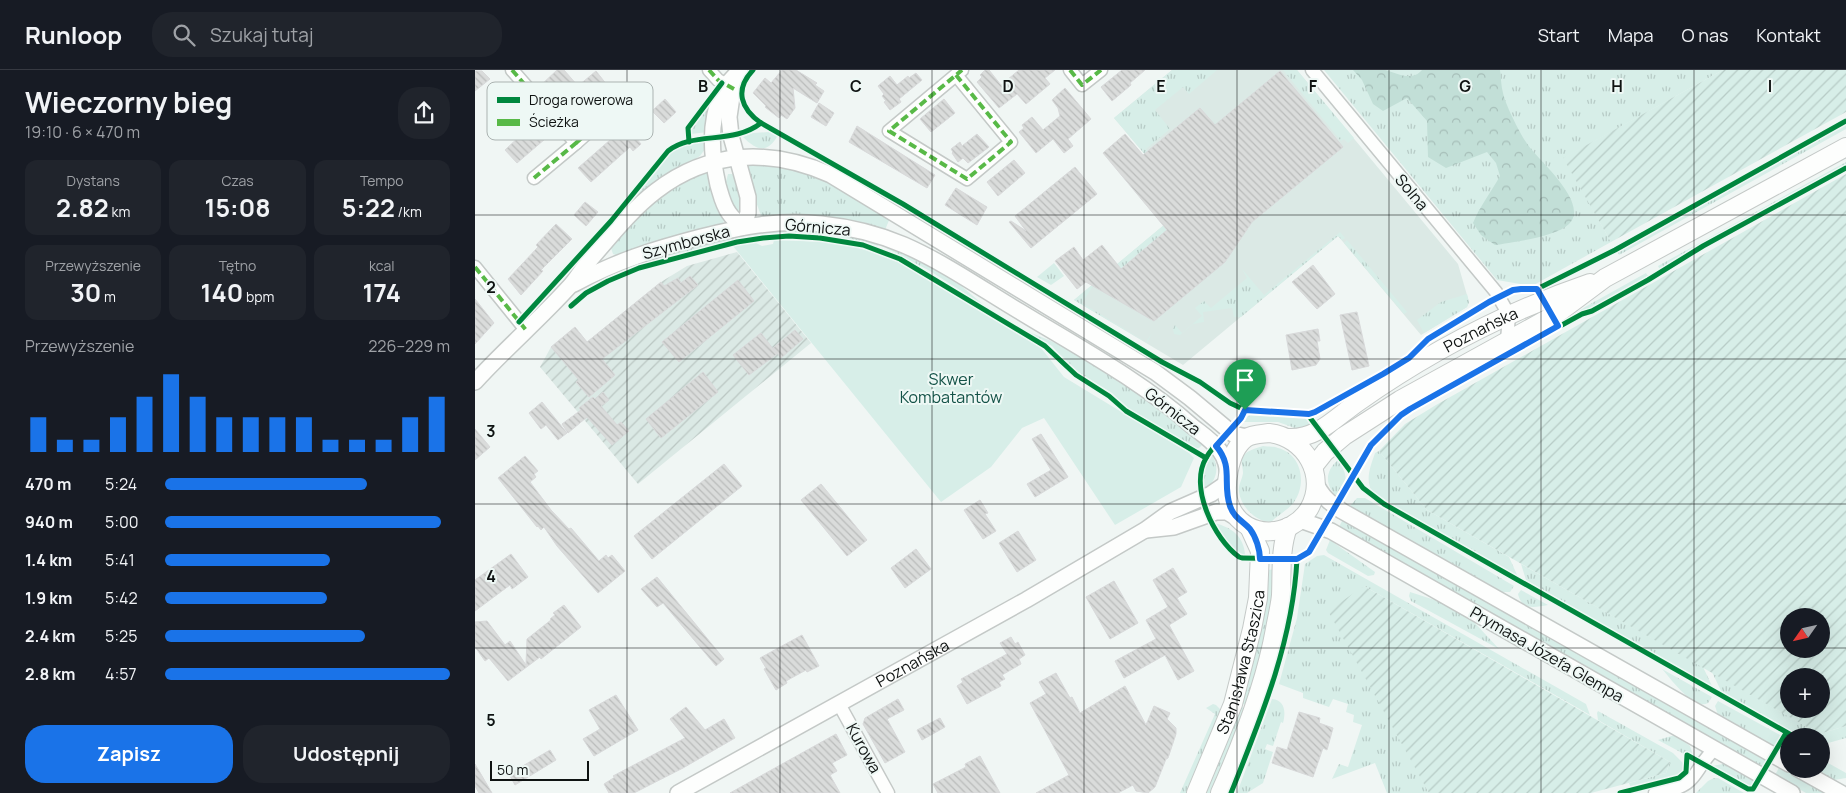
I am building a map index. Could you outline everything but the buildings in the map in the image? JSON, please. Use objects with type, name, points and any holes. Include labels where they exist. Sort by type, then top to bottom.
[{"type":"main road","name":"Poznańska","points":[[1314,474],[1325,452],[1370,418],[1558,313],[1605,278],[1846,147]]},
{"type":"main road","name":"Poznańska","points":[[1289,438],[1301,439],[1313,435],[1377,390],[1451,344],[1549,297],[1605,278]]},
{"type":"main road","points":[[1269,433],[1289,438],[1301,447],[1308,456],[1314,474],[1314,498],[1308,511],[1294,523],[1276,532],[1263,533],[1244,524],[1231,508],[1227,496],[1231,461],[1237,448],[1247,437],[1269,433]]},
{"type":"main road","name":"Stanisława Staszica","points":[[1220,793],[1254,705],[1275,631],[1281,597],[1282,550],[1294,523]]},
{"type":"main road","name":"Stanisława Staszica","points":[[1196,793],[1233,704],[1253,629],[1258,598],[1260,551],[1244,524]]},
{"type":"street","points":[[512,70],[523,82]]},
{"type":"street","points":[[709,70],[733,80],[719,102],[713,125],[713,162],[722,200],[728,212],[743,227]]},
{"type":"street","points":[[1070,70],[1082,85],[1101,70]]},
{"type":"street","name":"Solna","points":[[1312,70],[1496,292],[1509,315]]},
{"type":"street","points":[[959,72],[1011,142],[967,178],[889,131],[959,72]]},
{"type":"street","name":"Szymborska","points":[[571,286],[635,255],[743,227],[749,205],[731,136],[729,117],[733,80]]},
{"type":"street","points":[[534,178],[579,140]]},
{"type":"street","name":"Górnicza","points":[[713,162],[756,156],[778,158],[813,167],[831,175],[1155,372],[1233,434],[1247,437]]},
{"type":"street","name":"Szymborska","points":[[475,382],[571,286],[588,262],[637,208],[655,192],[683,174],[713,162]]},
{"type":"street","name":"Górnicza","points":[[743,227],[768,223],[801,222],[848,227],[886,238],[925,255],[1119,371],[1176,411],[1216,446],[1226,462],[1228,479]]},
{"type":"street","points":[[475,267],[526,330]]},
{"type":"street","points":[[1507,341],[1509,315]]},
{"type":"street","name":"Prymasa Józefa Glempa","points":[[1314,474],[1322,495],[1342,511],[1780,759]]},
{"type":"street","name":"Poznańska","points":[[678,793],[1048,588],[1145,530],[1171,512],[1211,494],[1228,479]]},
{"type":"street","name":"Poznańska","points":[[1145,530],[1174,527],[1216,512],[1227,512],[1244,524]]},
{"type":"street","name":"Prymasa Józefa Glempa","points":[[1294,523],[1331,531],[1792,793]]},
{"type":"street","name":"Kurowa","points":[[839,704],[888,793]]},
{"type":"street","points":[[1655,793],[1687,783],[1715,749]]},
{"type":"street","points":[[1814,778],[1841,793]]},
{"type":"shaded area","points":[[1172,70],[1297,70],[1458,264],[1469,302],[1467,307],[1421,335],[1338,236],[1183,365],[1074,300],[1188,205],[1114,118]]},
{"type":"shaded area","points":[[737,252],[811,343],[638,484],[540,367],[551,347],[575,327],[587,342],[661,282],[687,266]]},
{"type":"green space","points":[[1172,70],[1217,70],[1189,94],[1183,87],[1155,110],[1170,129],[1146,149],[1197,212],[1188,212],[1100,286],[1093,286],[1082,303],[1146,342],[1152,333],[1147,343],[1074,300],[1188,205],[1114,118]]},
{"type":"green space","points":[[1283,70],[1297,70],[1354,138],[1348,143],[1344,139],[1341,141]]},
{"type":"green space","points":[[1324,70],[1723,70],[1564,158],[1611,242],[1532,286],[1497,280]]},
{"type":"green space","points":[[1353,70],[1385,70],[1409,76],[1418,74],[1422,70],[1500,70],[1504,98],[1521,135],[1561,183],[1573,205],[1574,215],[1569,224],[1563,229],[1545,236],[1495,245],[1481,235],[1473,223],[1500,176],[1496,163],[1487,152],[1446,168],[1428,157],[1427,121],[1407,98],[1383,111],[1373,104],[1362,80]]},
{"type":"green space","points":[[1723,70],[1846,70],[1846,112],[1611,242],[1563,158]]},
{"type":"green space","points":[[715,96],[708,132],[691,134],[692,125]]},
{"type":"green space","points":[[1846,123],[1846,129],[1619,255],[1617,250]]},
{"type":"green space","points":[[769,132],[778,135],[770,145],[762,148],[753,146],[743,137],[753,133]]},
{"type":"green space","points":[[705,142],[705,149],[700,156],[656,183],[595,243],[667,155],[680,146]]},
{"type":"green space","points":[[1846,162],[1846,167],[1660,270],[1658,266]]},
{"type":"green space","points":[[747,164],[773,164],[819,177],[890,218],[885,230],[824,218],[794,216],[763,217],[744,168]]},
{"type":"green space","points":[[705,172],[709,173],[724,221],[722,224],[616,255],[613,254],[611,248],[653,204],[676,187]]},
{"type":"green space","points":[[728,174],[732,174],[735,177],[739,187],[742,198],[740,212],[735,211],[724,189]]},
{"type":"green space","points":[[1846,174],[1846,726],[1830,731],[1830,728],[1808,728],[1791,718],[1830,718],[1830,668],[1780,668],[1780,712],[1427,510],[1379,451],[1405,424]]},
{"type":"green space","points":[[792,229],[838,233],[880,243],[878,246],[856,240],[793,232],[749,236],[634,265],[606,277],[579,293],[621,268],[655,257],[748,232]]},
{"type":"green space","points":[[1340,232],[1345,238],[1342,240],[1338,236],[1241,317],[1234,317],[1232,308],[1203,312],[1204,322],[1193,324],[1180,335],[1174,334],[1173,329],[1175,325],[1182,333],[1202,316],[1195,308],[1204,301],[1211,308],[1247,278],[1242,269],[1264,295]]},
{"type":"green space","name":"Skwer Kombatantów","points":[[774,240],[825,242],[851,246],[888,256],[1041,348],[1064,377],[1189,453],[1194,458],[1181,487],[1115,525],[1044,418],[1022,428],[991,467],[941,502],[733,246],[754,242],[762,246],[773,244]]},
{"type":"green space","points":[[1347,240],[1407,312],[1404,314],[1344,243]]},
{"type":"green space","points":[[887,246],[922,261],[959,284],[986,307],[930,271],[886,248]]},
{"type":"green space","points":[[1054,263],[1064,276],[1051,285],[1037,277]]},
{"type":"green space","points":[[1646,273],[1649,278],[1606,303],[1578,312],[1585,307]]},
{"type":"green space","points":[[1467,294],[1469,302],[1467,307],[1424,333],[1417,320],[1441,302]]},
{"type":"green space","points":[[1026,331],[1073,352],[1119,379],[1163,411],[1202,445],[1199,448],[1194,448],[1122,405],[1112,393],[1070,367],[1052,346]]},
{"type":"green space","points":[[1251,415],[1305,418],[1311,426],[1295,428],[1278,422],[1243,422],[1246,417]]},
{"type":"green space","points":[[1263,446],[1278,448],[1292,456],[1300,470],[1301,479],[1298,495],[1294,502],[1271,522],[1260,519],[1250,513],[1240,498],[1239,492],[1243,473],[1243,456],[1249,451]]},
{"type":"green space","points":[[1379,451],[1427,510],[1509,557],[1518,577],[1373,492],[1370,488],[1369,473],[1375,453]]},
{"type":"green space","points":[[1212,455],[1216,466],[1215,476],[1211,485],[1203,493],[1202,478]]},
{"type":"green space","points":[[1338,460],[1346,479],[1338,498],[1331,489],[1328,474]]},
{"type":"green space","points":[[1357,498],[1365,498],[1514,586],[1510,592],[1500,592],[1350,506]]},
{"type":"green space","points":[[1343,519],[1768,760],[1763,768],[1339,527]]},
{"type":"green space","points":[[1214,523],[1226,527],[1236,534],[1242,543],[1245,555],[1241,554],[1227,542]]},
{"type":"green space","points":[[1330,540],[1375,572],[1374,575],[1368,576],[1328,553],[1326,550]]},
{"type":"green space","points":[[1324,555],[1586,704],[1590,715],[1364,586],[1407,751],[1429,793],[1387,793],[1375,763],[1332,779],[1339,764],[1348,767],[1362,725],[1353,722],[1354,715],[1346,712],[1348,704],[1333,699],[1329,707],[1303,698],[1303,693],[1279,684],[1297,618],[1305,564],[1317,556]]},
{"type":"green space","points":[[1521,564],[1703,667],[1713,688],[1526,580]]},
{"type":"green space","points":[[1275,569],[1273,603],[1266,641],[1246,705],[1240,703],[1267,570]]},
{"type":"green space","points":[[1364,586],[1670,762],[1666,773],[1591,793],[1429,793],[1328,611]]},
{"type":"green space","points":[[1521,590],[1548,605],[1530,607],[1526,605],[1518,594]]},
{"type":"green space","points":[[1410,592],[1438,601],[1474,622],[1499,649],[1411,601]]},
{"type":"green space","points":[[1662,669],[1712,697],[1708,703],[1696,702],[1683,693]]},
{"type":"green space","points":[[1712,672],[1780,711],[1780,718],[1791,718],[1809,728],[1784,728],[1722,693]]},
{"type":"green space","points":[[1272,699],[1282,704],[1284,715],[1283,723],[1281,722],[1273,746],[1267,744],[1265,749],[1273,752],[1263,783],[1247,793],[1237,793]]},
{"type":"green space","points":[[1718,701],[1780,735],[1775,748],[1718,715],[1715,706]]},
{"type":"green space","points":[[1213,704],[1222,711],[1187,793],[1180,793],[1215,714],[1206,708]]},
{"type":"green space","points":[[1238,705],[1246,709],[1212,793],[1204,793]]},
{"type":"green space","points":[[1598,711],[1673,753],[1684,764],[1683,773],[1676,778],[1631,788],[1629,783],[1666,773],[1670,762],[1598,720]]},
{"type":"green space","points":[[1846,726],[1846,738],[1830,742],[1830,731]]},
{"type":"green space","points":[[1675,735],[1690,746],[1693,755],[1684,754],[1658,740]]},
{"type":"green space","points":[[1830,764],[1846,773],[1846,778],[1834,780],[1830,778]]},
{"type":"green space","points":[[1729,765],[1756,781],[1753,786],[1749,787],[1712,766]]},
{"type":"green space","points":[[1780,766],[1780,778],[1775,775]]},
{"type":"green space","points":[[1718,778],[1744,793],[1696,793],[1708,781]]},
{"type":"green space","points":[[1780,778],[1801,778],[1827,793],[1806,793]]},
{"type":"marked path","points":[[512,70],[523,82]]},
{"type":"marked path","points":[[709,70],[718,80],[734,89]]},
{"type":"marked path","points":[[956,75],[1011,142],[967,179],[889,131],[962,70]]},
{"type":"marked path","points":[[1070,70],[1082,85],[1101,70]]},
{"type":"marked path","points":[[534,178],[576,143],[573,140]]},
{"type":"marked path","points":[[576,143],[579,140]]},
{"type":"marked path","points":[[475,267],[526,330]]},
{"type":"cycle path","points":[[753,70],[743,85],[742,99],[749,112],[761,123],[903,204],[1162,362],[1200,382],[1230,403],[1245,410]]},
{"type":"cycle path","points":[[689,142],[688,128],[722,83]]},
{"type":"cycle path","points":[[1309,414],[1383,374],[1408,358],[1428,339],[1489,302],[1513,290],[1537,289],[1615,250],[1846,121]]},
{"type":"cycle path","points":[[519,322],[611,221],[668,151],[689,141],[738,134],[750,130],[761,123]]},
{"type":"cycle path","points":[[1780,729],[1384,504],[1363,488],[1354,476],[1371,445],[1406,411],[1582,314],[1592,311],[1648,280],[1703,246],[1846,168]]},
{"type":"cycle path","points":[[571,306],[586,293],[639,268],[737,242],[789,236],[820,238],[863,245],[900,259],[1045,346],[1076,375],[1109,396],[1126,411],[1206,458]]},
{"type":"cycle path","points":[[1245,410],[1309,414],[1354,476],[1313,547],[1300,559],[1239,557],[1221,538],[1207,512],[1200,483],[1206,458],[1245,410]]},
{"type":"cycle path","points":[[1231,793],[1274,679],[1289,620],[1297,559]]},
{"type":"cycle path","points":[[1620,793],[1679,778],[1686,772],[1687,755],[1748,789],[1753,789],[1780,743]]},
{"type":"route","points":[[1537,289],[1558,326],[1401,415],[1371,445],[1313,547],[1300,559],[1260,559],[1260,551],[1250,529],[1237,518],[1231,508],[1227,496],[1228,476],[1226,462],[1216,446],[1241,418],[1245,410],[1309,414],[1315,412],[1409,358],[1428,339],[1489,302],[1513,290],[1535,291],[1537,289]]}]
